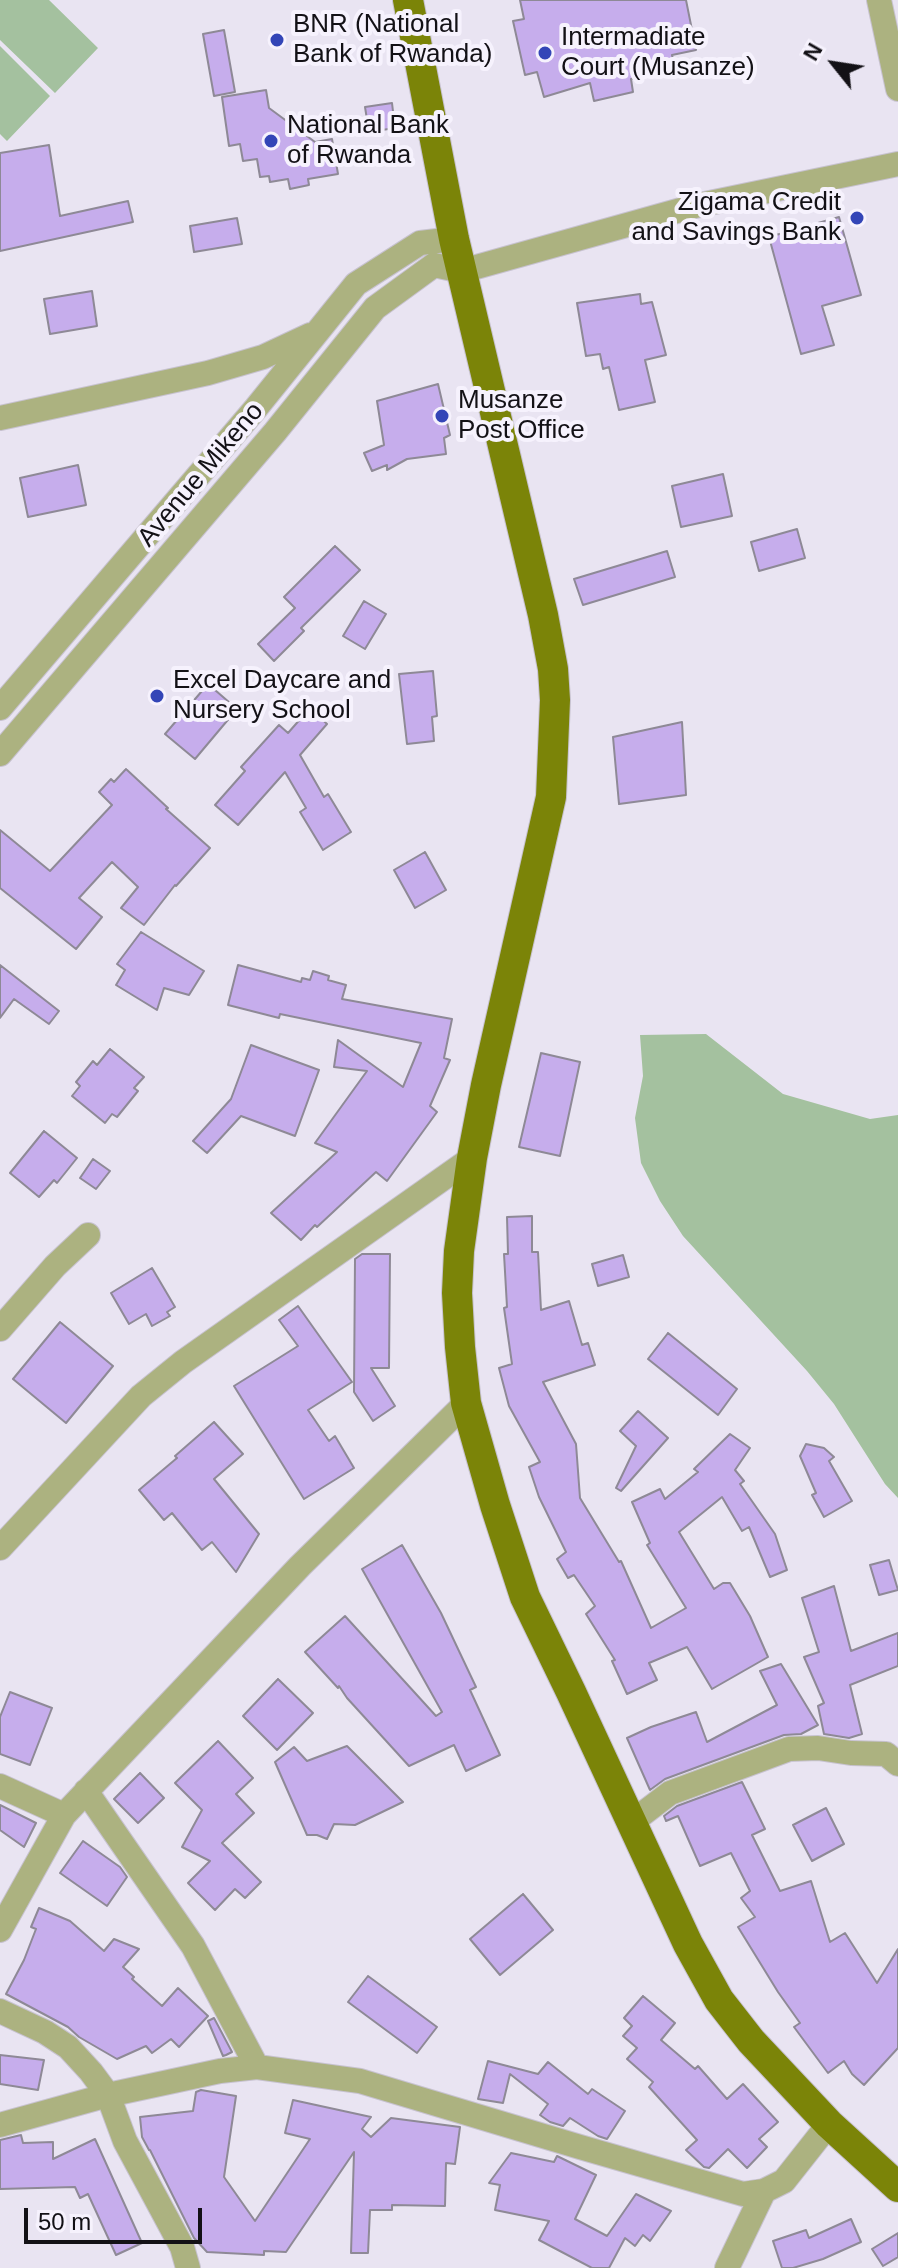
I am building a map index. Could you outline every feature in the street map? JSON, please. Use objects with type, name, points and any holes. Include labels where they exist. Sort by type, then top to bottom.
[{"type":"main road","points":[[408,0],[454,239],[543,615],[555,700],[551,797],[472,1158],[459,1251],[457,1293],[466,1403],[525,1597],[688,1944],[719,2000],[751,2041],[829,2124],[898,2187]]},
{"type":"street","points":[[879,0],[898,89]]},
{"type":"street","name":"Avenue Mikeno","points":[[0,754],[280,426],[375,308],[434,265],[462,271],[695,206],[898,164]]},
{"type":"street","name":"Avenue Mikeno","points":[[0,708],[356,284],[420,243],[454,239]]},
{"type":"street","points":[[0,418],[208,373],[263,357],[318,332],[352,337]]},
{"type":"street","points":[[263,357],[280,426]]},
{"type":"street","points":[[0,1548],[141,1396],[183,1362],[472,1158]]},
{"type":"street","points":[[0,1329],[55,1266],[88,1235]]},
{"type":"street","points":[[0,1930],[64,1815],[300,1566],[466,1403]]},
{"type":"street","points":[[632,1822],[670,1793],[789,1749],[818,1748],[886,1754],[898,1764]]},
{"type":"street","points":[[0,1786],[64,1815]]},
{"type":"street","points":[[86,1791],[193,1946],[257,2067]]},
{"type":"street","points":[[0,2011],[45,2032],[68,2047],[108,2095],[125,2141],[182,2247],[188,2268]]},
{"type":"street","points":[[0,2125],[108,2095],[220,2071],[257,2067],[360,2081],[743,2194],[764,2191],[784,2181],[829,2124]]},
{"type":"street","points":[[727,2268],[764,2191]]},
{"type":"green space","points":[[0,0],[49,0],[98,48],[55,93],[0,40]]},
{"type":"green space","points":[[0,46],[50,96],[7,141],[0,134]]},
{"type":"green space","points":[[706,1034],[783,1094],[870,1119],[898,1115],[898,1498],[885,1484],[834,1404],[807,1371],[683,1236],[660,1201],[641,1163],[635,1118],[643,1076],[640,1035]]},
{"type":"building","name":"Intermadiate Court (Musanze)","points":[[520,0],[686,0],[696,50],[672,55],[675,69],[631,79],[633,92],[594,101],[590,83],[544,97],[537,72],[525,75],[513,21],[524,19]]},
{"type":"building","points":[[224,30],[235,92],[214,96],[203,34]]},
{"type":"building","name":"National Bank of Rwanda","points":[[266,90],[269,108],[315,142],[332,139],[338,174],[308,179],[309,185],[290,189],[288,179],[270,182],[269,176],[260,177],[257,159],[243,161],[240,144],[229,146],[222,97]]},
{"type":"building","points":[[392,103],[395,128],[369,132],[365,107]]},
{"type":"building","points":[[49,145],[60,216],[128,201],[133,222],[0,251],[0,153]]},
{"type":"building","points":[[839,217],[861,295],[822,306],[834,345],[801,354],[769,237]]},
{"type":"building","points":[[237,218],[242,244],[194,252],[190,226]]},
{"type":"building","points":[[92,291],[97,326],[50,334],[44,299]]},
{"type":"building","points":[[640,294],[641,304],[652,302],[666,355],[645,360],[655,402],[619,410],[609,367],[603,369],[600,354],[586,356],[577,303]]},
{"type":"building","points":[[438,384],[450,435],[444,438],[446,454],[407,459],[387,470],[387,465],[372,471],[364,453],[384,445],[377,401]]},
{"type":"building","points":[[78,465],[86,505],[28,517],[20,478]]},
{"type":"building","points":[[723,474],[732,516],[681,527],[672,486]]},
{"type":"building","points":[[797,529],[805,558],[759,571],[751,542]]},
{"type":"building","points":[[335,546],[360,570],[301,628],[304,631],[274,661],[258,644],[295,608],[284,597]]},
{"type":"building","points":[[667,551],[675,577],[583,605],[574,579]]},
{"type":"building","points":[[364,601],[386,614],[365,649],[343,636]]},
{"type":"building","points":[[433,671],[437,716],[432,717],[434,741],[407,744],[399,674]]},
{"type":"building","points":[[208,684],[237,709],[195,759],[165,734]]},
{"type":"building","points":[[310,708],[327,724],[300,755],[324,797],[328,794],[351,832],[323,850],[300,812],[306,808],[285,772],[238,825],[215,805],[245,771],[241,767],[279,725],[288,733]]},
{"type":"building","points":[[682,722],[686,795],[619,804],[613,737]]},
{"type":"building","points":[[126,769],[210,848],[175,885],[144,925],[121,908],[138,887],[112,862],[79,898],[102,917],[76,949],[0,888],[0,830],[50,871],[112,805],[99,792]]},
{"type":"building","points":[[425,852],[446,890],[415,908],[394,870]]},
{"type":"building","points":[[141,932],[204,971],[189,995],[164,988],[157,1010],[116,985],[125,970],[117,964]]},
{"type":"building","points":[[0,965],[59,1011],[49,1024],[14,999],[0,1018]]},
{"type":"building","points":[[238,965],[301,982],[302,978],[310,980],[313,971],[329,976],[328,980],[346,985],[342,999],[452,1019],[444,1058],[450,1060],[430,1106],[437,1112],[387,1181],[376,1172],[301,1240],[271,1213],[337,1152],[315,1143],[367,1071],[334,1067],[338,1040],[403,1087],[421,1043],[280,1014],[279,1018],[228,1005]]},
{"type":"building","points":[[251,1045],[319,1070],[295,1136],[241,1116],[207,1153],[193,1141],[231,1099]]},
{"type":"building","points":[[110,1049],[144,1077],[134,1088],[138,1091],[117,1117],[112,1114],[105,1123],[72,1096],[80,1086],[76,1082],[93,1061],[97,1065]]},
{"type":"building","points":[[541,1053],[580,1062],[560,1156],[519,1147]]},
{"type":"building","points":[[44,1131],[77,1158],[57,1183],[54,1180],[39,1197],[10,1173]]},
{"type":"building","points":[[93,1159],[110,1171],[96,1189],[80,1178]]},
{"type":"building","points":[[532,1216],[532,1252],[538,1252],[541,1310],[569,1301],[582,1345],[588,1343],[595,1365],[543,1382],[576,1444],[580,1498],[621,1561],[651,1628],[686,1608],[647,1545],[650,1543],[632,1502],[660,1489],[665,1499],[698,1472],[694,1469],[730,1434],[750,1448],[735,1470],[744,1481],[740,1484],[775,1534],[787,1570],[770,1577],[749,1527],[742,1531],[722,1497],[679,1532],[714,1589],[723,1583],[730,1583],[750,1616],[768,1657],[712,1689],[687,1647],[649,1663],[657,1680],[627,1694],[612,1661],[615,1660],[586,1614],[595,1606],[574,1575],[568,1578],[557,1559],[566,1552],[539,1497],[529,1467],[540,1462],[509,1406],[499,1368],[512,1364],[504,1308],[507,1307],[504,1254],[508,1254],[507,1217]]},
{"type":"building","points":[[362,1254],[390,1254],[389,1368],[371,1368],[395,1406],[373,1421],[354,1392],[355,1259]]},
{"type":"building","points":[[623,1255],[629,1277],[598,1286],[592,1264]]},
{"type":"building","points":[[152,1268],[175,1307],[167,1312],[170,1316],[152,1326],[146,1314],[129,1324],[111,1293]]},
{"type":"building","points":[[298,1306],[352,1382],[308,1410],[329,1441],[335,1436],[354,1468],[304,1499],[234,1386],[298,1346],[279,1320]]},
{"type":"building","points":[[60,1322],[113,1366],[66,1423],[13,1379]]},
{"type":"building","points":[[668,1333],[737,1389],[718,1415],[648,1359]]},
{"type":"building","points":[[638,1411],[668,1438],[621,1491],[616,1488],[636,1446],[620,1431]]},
{"type":"building","points":[[214,1422],[243,1454],[214,1479],[259,1534],[236,1572],[212,1542],[202,1550],[172,1513],[164,1520],[139,1490]]},
{"type":"building","points":[[806,1444],[824,1448],[834,1457],[829,1461],[852,1501],[824,1517],[812,1495],[816,1493],[800,1456]]},
{"type":"building","points":[[402,1545],[441,1613],[476,1687],[470,1690],[500,1755],[466,1771],[454,1745],[409,1766],[305,1652],[345,1616],[436,1716],[442,1712],[362,1569]]},
{"type":"building","points":[[889,1560],[898,1590],[879,1595],[870,1565]]},
{"type":"building","points":[[834,1586],[851,1651],[898,1633],[898,1666],[850,1685],[862,1734],[849,1738],[824,1734],[818,1706],[824,1703],[804,1657],[819,1652],[802,1598]]},
{"type":"building","points":[[781,1664],[818,1725],[801,1734],[784,1735],[665,1779],[650,1790],[627,1738],[696,1712],[707,1742],[777,1705],[760,1671]]},
{"type":"building","points":[[278,1679],[313,1713],[277,1750],[243,1716]]},
{"type":"building","points":[[10,1692],[52,1708],[30,1765],[0,1754],[0,1717]]},
{"type":"building","points":[[218,1741],[253,1778],[236,1794],[254,1813],[222,1843],[261,1882],[245,1898],[235,1889],[215,1910],[188,1883],[210,1861],[182,1847],[202,1810],[175,1783]]},
{"type":"building","points":[[347,1746],[403,1802],[355,1825],[334,1824],[327,1839],[307,1835],[275,1762],[294,1747],[307,1761]]},
{"type":"building","points":[[140,1773],[164,1798],[138,1823],[114,1799]]},
{"type":"building","points":[[742,1782],[765,1829],[752,1835],[780,1891],[811,1881],[830,1942],[845,1933],[877,1983],[898,1949],[898,2048],[864,2085],[844,2061],[828,2073],[794,2027],[800,2023],[738,1927],[755,1917],[741,1898],[750,1891],[731,1853],[700,1866],[678,1816],[666,1821],[664,1816],[677,1806]]},
{"type":"building","points":[[0,1805],[36,1823],[24,1847],[0,1830]]},
{"type":"building","points":[[826,1808],[844,1844],[812,1861],[793,1825]]},
{"type":"building","points":[[83,1841],[120,1867],[127,1877],[107,1906],[60,1873]]},
{"type":"building","points":[[523,1894],[553,1930],[500,1975],[470,1939]]},
{"type":"building","points":[[39,1908],[70,1921],[104,1951],[114,1939],[139,1949],[123,1967],[134,1977],[132,1979],[162,2006],[178,1988],[208,2016],[179,2047],[171,2039],[152,2053],[146,2046],[117,2059],[68,2027],[6,1994],[36,1929],[31,1927]]},
{"type":"building","points":[[368,1976],[437,2027],[417,2053],[348,2002]]},
{"type":"building","points":[[643,1996],[675,2023],[661,2040],[695,2069],[698,2066],[727,2099],[743,2084],[778,2122],[759,2139],[767,2147],[747,2168],[728,2149],[709,2168],[704,2167],[686,2150],[697,2140],[649,2087],[653,2082],[627,2059],[637,2048],[623,2036],[632,2026],[624,2018]]},
{"type":"building","points":[[214,2018],[232,2052],[223,2056],[208,2021]]},
{"type":"building","points":[[0,2055],[44,2060],[38,2090],[0,2084]]},
{"type":"building","points":[[488,2061],[538,2074],[548,2062],[588,2094],[592,2089],[625,2111],[607,2139],[570,2118],[563,2126],[550,2122],[540,2115],[548,2104],[510,2074],[503,2103],[478,2099]]},
{"type":"building","points":[[201,2090],[236,2096],[224,2177],[255,2221],[310,2139],[285,2133],[293,2100],[371,2117],[362,2129],[371,2137],[391,2118],[460,2127],[455,2164],[446,2163],[445,2206],[392,2205],[392,2210],[370,2210],[368,2253],[351,2253],[354,2152],[286,2252],[264,2251],[264,2255],[207,2252],[194,2238],[142,2137],[140,2117],[193,2111],[196,2092]]},
{"type":"building","points":[[21,2135],[23,2143],[53,2142],[53,2159],[95,2139],[142,2243],[116,2255],[88,2194],[80,2198],[75,2187],[0,2189],[0,2140]]},
{"type":"building","points":[[511,2153],[554,2162],[557,2156],[596,2175],[575,2219],[607,2236],[636,2194],[671,2211],[650,2241],[643,2235],[635,2246],[625,2238],[609,2268],[592,2268],[539,2240],[549,2221],[495,2210],[500,2185],[489,2183]]},
{"type":"building","points":[[851,2219],[861,2242],[823,2259],[782,2268],[773,2241],[806,2230],[809,2238]]},
{"type":"building","points":[[898,2233],[898,2257],[883,2266],[872,2249]]},
{"type":"place","name":"BNR (National Bank of Rwanda)","points":[[277,40]]},
{"type":"place","name":"Intermadiate Court (Musanze)","points":[[545,53]]},
{"type":"place","name":"National Bank of Rwanda","points":[[271,141]]},
{"type":"place","name":"Zigama Credit and Savings Bank","points":[[857,218]]},
{"type":"place","name":"Musanze Post Office","points":[[442,416]]},
{"type":"place","name":"Excel Daycare and Nursery School","points":[[157,696]]}]
